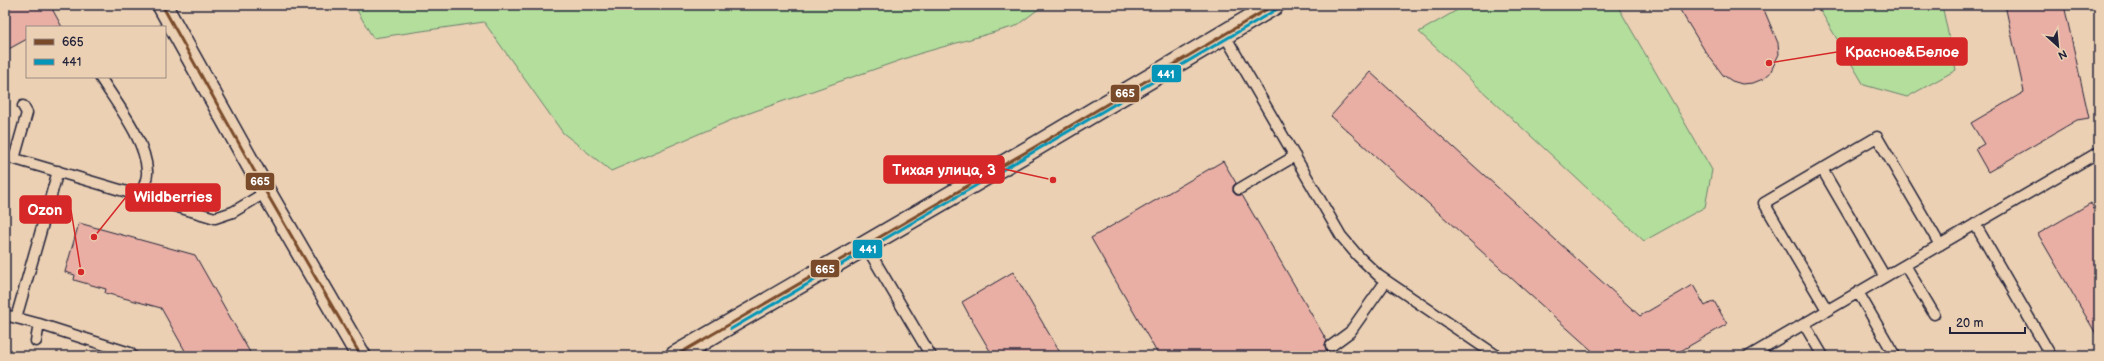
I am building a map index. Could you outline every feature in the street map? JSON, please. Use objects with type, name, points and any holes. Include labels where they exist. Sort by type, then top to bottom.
[{"type":"street","points":[[162,5],[266,192],[361,356]]},
{"type":"street","points":[[675,356],[866,246],[1274,5]]},
{"type":"lane","points":[[1224,34],[1341,236],[1358,256],[1386,281],[1497,356]]},
{"type":"lane","points":[[101,78],[140,142],[148,173],[141,195]]},
{"type":"lane","points":[[23,106],[27,113],[10,157],[215,218],[233,212],[266,192]]},
{"type":"lane","points":[[1827,310],[1764,203],[1877,137],[1940,245]]},
{"type":"lane","points":[[1749,356],[2099,152]]},
{"type":"lane","points":[[1239,189],[1295,156]]},
{"type":"lane","points":[[1822,169],[1885,277]]},
{"type":"lane","points":[[16,318],[58,171]]},
{"type":"lane","points":[[1975,224],[2051,356]]},
{"type":"lane","points":[[866,246],[932,356]]},
{"type":"lane","points":[[1905,265],[1934,314]]},
{"type":"lane","points":[[1330,346],[1350,332],[1386,281]]},
{"type":"lane","points":[[1858,292],[1895,356]]},
{"type":"lane","points":[[5,315],[39,324],[130,353],[132,356]]},
{"type":"lane","points":[[36,341],[39,324]]},
{"type":"lane","points":[[1804,324],[1823,356]]},
{"type":"green space","points":[[354,5],[1044,5],[1016,26],[918,54],[741,116],[611,171],[563,133],[484,22],[373,38]]},
{"type":"green space","points":[[1466,5],[1617,5],[1712,170],[1705,207],[1644,241],[1419,32]]},
{"type":"green space","points":[[1817,5],[1942,5],[1956,70],[1907,97],[1864,85]]},
{"type":"building","points":[[5,5],[50,5],[61,26],[26,26],[26,40],[5,51]]},
{"type":"building","points":[[1677,5],[1762,5],[1778,43],[1779,54],[1770,73],[1763,79],[1753,83],[1742,84],[1732,81],[1723,75],[1705,51]]},
{"type":"building","points":[[2005,5],[2064,5],[2089,118],[2077,120],[1988,172],[1975,149],[1984,144],[1971,123],[2024,92]]},
{"type":"building","points":[[1370,72],[1640,316],[1693,285],[1705,306],[1714,301],[1727,324],[1672,356],[1598,356],[1331,116]]},
{"type":"building","points":[[1223,161],[1236,183],[1233,186],[1233,192],[1236,195],[1242,195],[1327,341],[1325,344],[1326,350],[1329,352],[1334,352],[1336,356],[1159,356],[1091,238]]},
{"type":"building","points":[[2091,203],[2099,218],[2099,339],[2038,234]]},
{"type":"building","points":[[79,223],[195,255],[252,356],[188,356],[161,308],[105,293],[106,289],[74,280],[75,275],[65,272]]},
{"type":"building","points":[[1013,272],[1062,356],[993,356],[969,315],[962,302]]},
{"type":"transit line","name":"665","points":[[162,5],[266,192],[361,356]]},
{"type":"transit line","name":"665","points":[[675,356],[1033,148],[1274,5]]},
{"type":"transit line","name":"441","points":[[731,329],[1277,9]]},
{"type":"place","name":"Красное&Белое","points":[[1769,63]]},
{"type":"place","name":"Тихая улица, 3","points":[[1053,180]]},
{"type":"place","name":"Wildberries","points":[[94,237]]},
{"type":"place","name":"Ozon","points":[[81,272]]}]
